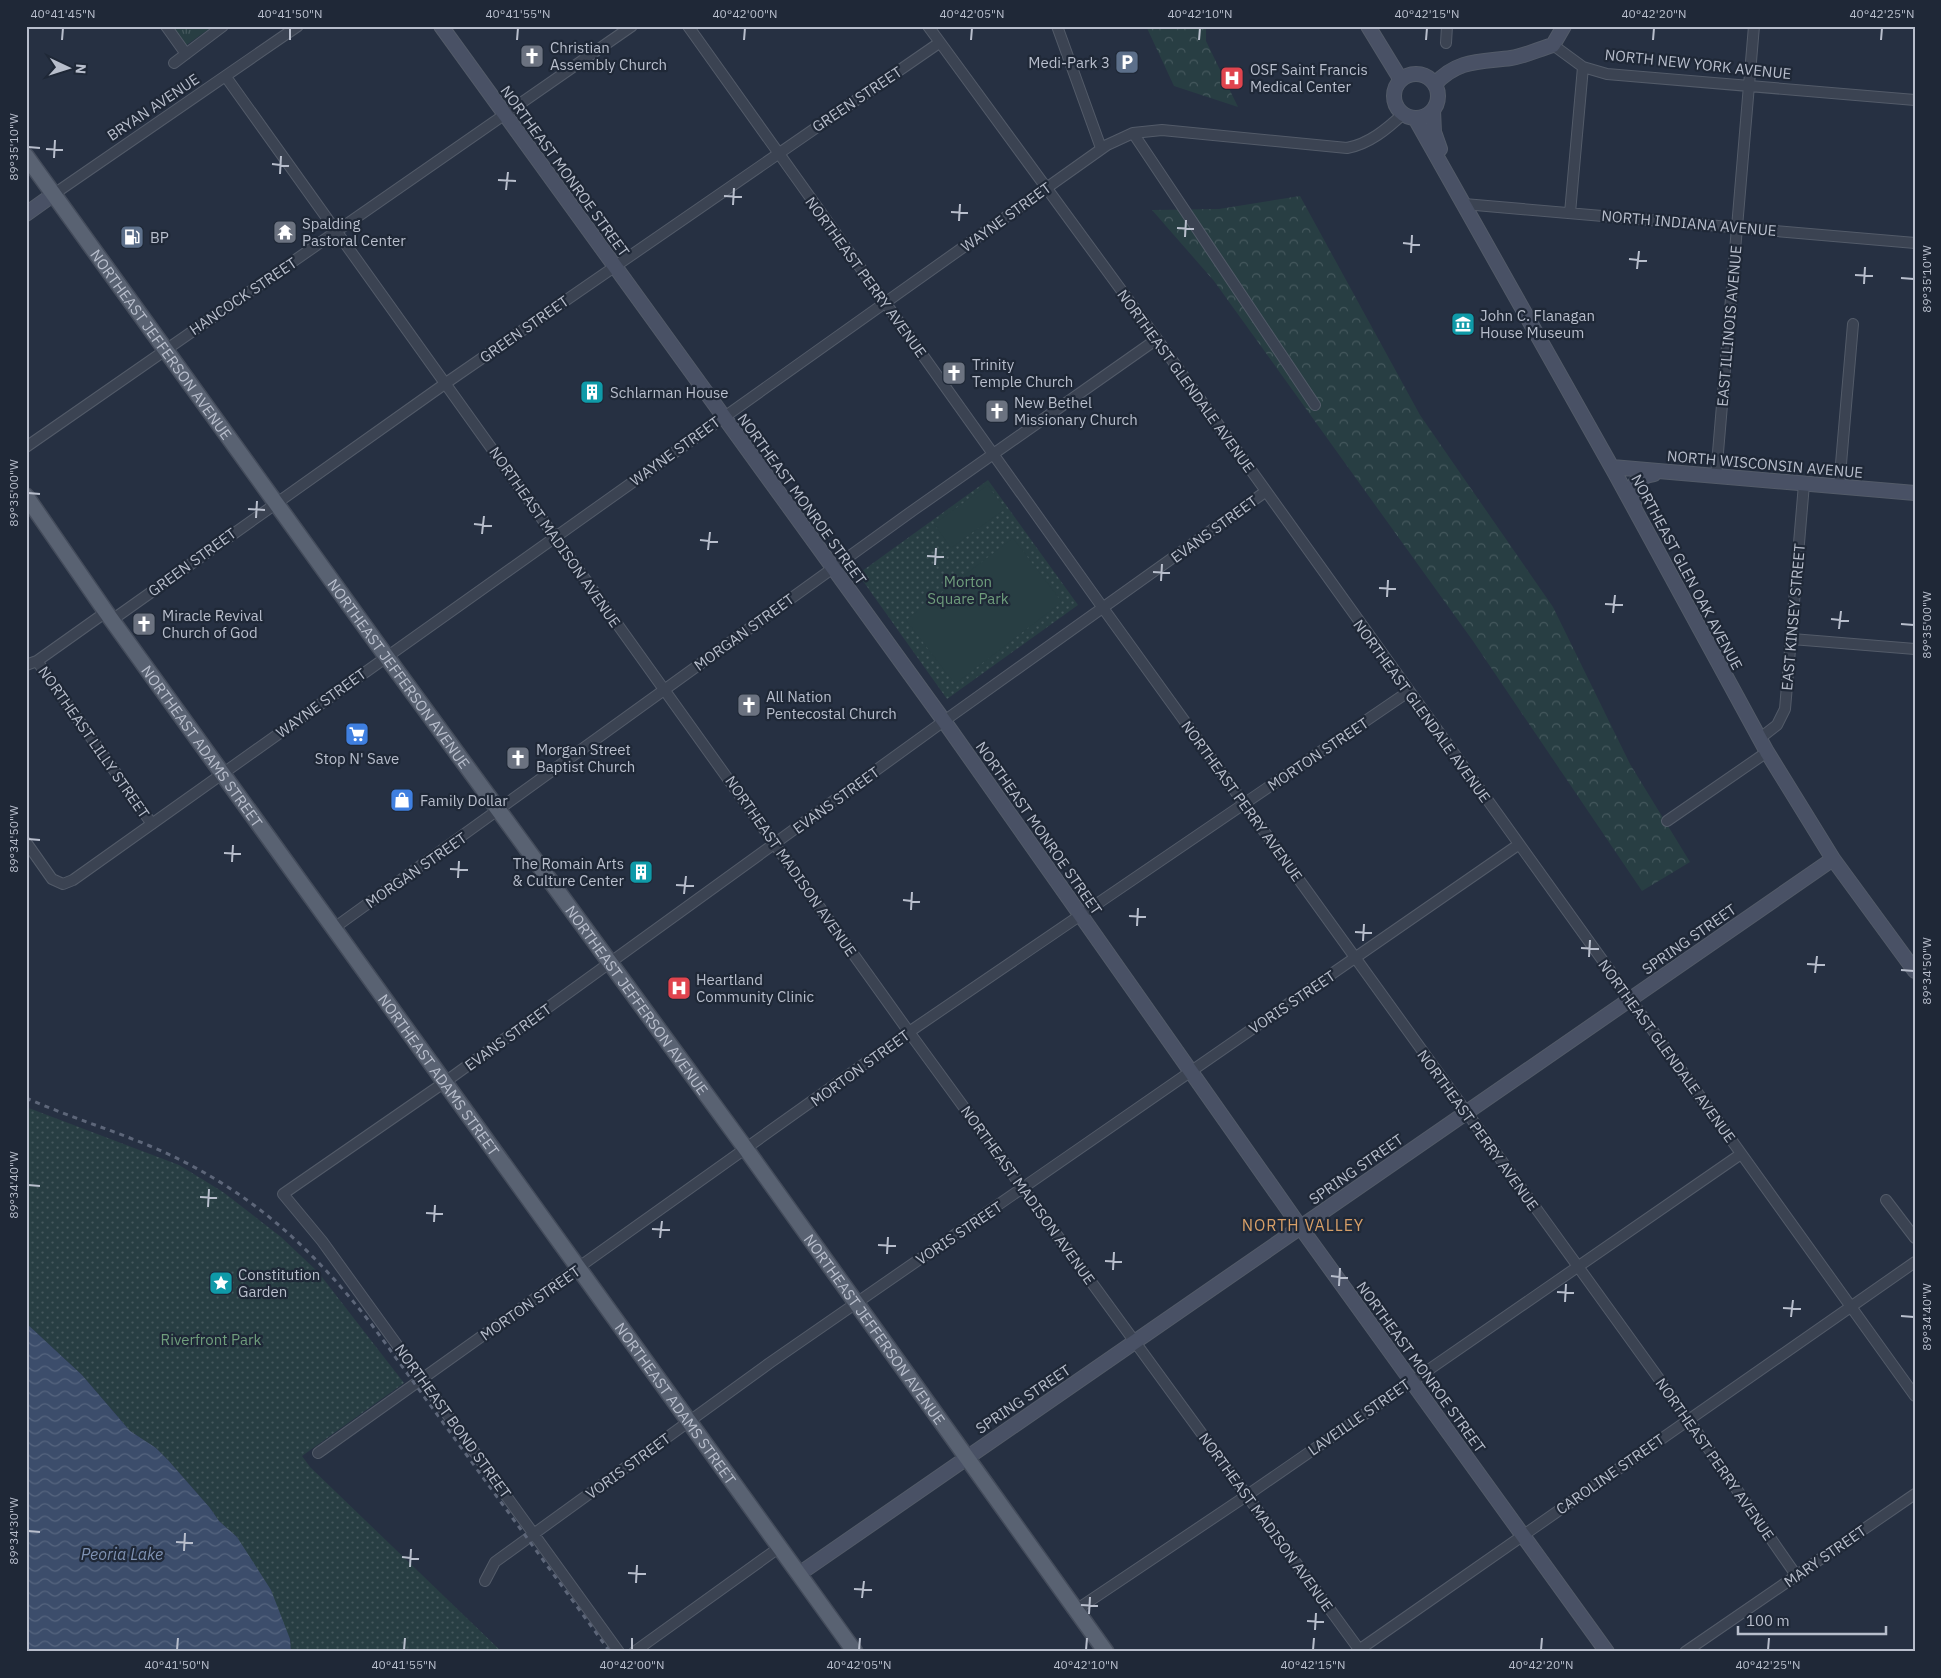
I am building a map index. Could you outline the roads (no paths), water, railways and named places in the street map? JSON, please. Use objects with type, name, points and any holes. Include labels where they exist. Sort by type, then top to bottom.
[{"type":"main road","name":"NORTHEAST JEFFERSON AVENUE","points":[[26,156],[166,348],[228,438],[746,1150],[1106,1652]]},
{"type":"main road","name":"NORTHEAST ADAMS STREET","points":[[26,496],[109,616],[855,1652]]},
{"type":"street","points":[[166,26],[186,54]]},
{"type":"street","name":"BRYAN AVENUE","points":[[26,214],[298,26]]},
{"type":"street","name":"NORTHEAST MONROE STREET","points":[[441,26],[722,418],[944,721],[1301,1228],[1606,1652]]},
{"type":"street","name":"HANCOCK STREET","points":[[26,447],[632,26]]},
{"type":"street","name":"NORTHEAST PERRY AVENUE","points":[[688,26],[1103,608],[1688,1419],[1796,1575]]},
{"type":"street","name":"NORTHEAST GLENDALE AVENUE","points":[[928,26],[1157,339],[1408,692],[1915,1396]]},
{"type":"street","points":[[1057,26],[1101,148]]},
{"type":"street","points":[[1368,26],[1401,80]]},
{"type":"street","points":[[1446,43],[1447,26]]},
{"type":"street","points":[[1435,84],[1447,71],[1466,64],[1482,60],[1513,58],[1553,45],[1564,26]]},
{"type":"street","name":"EAST ILLINOIS AVENUE","points":[[1716,476],[1754,26]]},
{"type":"street","points":[[174,63],[217,28]]},
{"type":"street","name":"GREEN STREET","points":[[26,666],[109,616],[939,43]]},
{"type":"street","name":"NORTH NEW YORK AVENUE","points":[[1553,45],[1583,67],[1607,74],[1915,100]]},
{"type":"street","points":[[1570,213],[1583,67]]},
{"type":"street","points":[[1425,75],[1435,84],[1438,97],[1433,110],[1422,118],[1409,116],[1395,104],[1394,91],[1406,76],[1425,75]]},
{"type":"street","name":"NORTHEAST MADISON AVENUE","points":[[226,77],[909,1032],[1359,1651]]},
{"type":"street","name":"NORTHEAST GLEN OAK AVENUE","points":[[1433,110],[1434,132],[1449,176]]},
{"type":"street","name":"WAYNE STREET","points":[[26,842],[52,879],[63,884],[73,880],[386,656],[885,304],[1101,148],[1148,130],[1169,130],[1346,148],[1373,138],[1409,116]]},
{"type":"street","name":"NORTHEAST GLEN OAK AVENUE","points":[[1409,116],[1449,176],[1638,514],[1759,739],[1833,859],[1915,972]]},
{"type":"street","points":[[1134,134],[1315,405]]},
{"type":"street","name":"NORTH INDIANA AVENUE","points":[[1464,204],[1915,242]]},
{"type":"street","points":[[1839,487],[1852,324]]},
{"type":"street","name":"MORGAN STREET","points":[[334,928],[993,453],[1157,339]]},
{"type":"street","name":"NORTH WISCONSIN AVENUE","points":[[1612,467],[1915,493]]},
{"type":"street","points":[[1638,514],[1632,495],[1636,480],[1651,475],[1680,473]]},
{"type":"street","name":"EAST KINSEY STREET","points":[[1759,739],[1777,725],[1785,709],[1804,484]]},
{"type":"street","name":"EVANS STREET","points":[[283,1194],[445,1082],[944,721],[1265,492]]},
{"type":"street","points":[[1792,639],[1915,649]]},
{"type":"street","name":"NORTHEAST LILLY STREET","points":[[37,661],[152,824]]},
{"type":"street","name":"MORTON STREET","points":[[318,1453],[579,1269],[909,1032],[1408,692]]},
{"type":"street","points":[[1667,821],[1767,752]]},
{"type":"street","name":"VORIS STREET","points":[[485,1581],[495,1562],[689,1421],[1190,1071],[1518,845]]},
{"type":"street","name":"SPRING STREET","points":[[799,1574],[1833,859]]},
{"type":"street","name":"LAVEILLE STREET","points":[[1076,1610],[1246,1496],[1741,1154]]},
{"type":"street","name":"NORTHEAST BOND STREET","points":[[283,1194],[322,1241],[619,1652]]},
{"type":"street","points":[[1886,1200],[1915,1238]]},
{"type":"street","name":"CAROLINE STREET","points":[[1359,1651],[1522,1535],[1915,1262]]},
{"type":"street","name":"MARY STREET","points":[[1685,1652],[1915,1494]]},
{"type":"street","points":[[634,1652],[780,1547]]},
{"type":"water","name":"Peoria Lake","points":[[26,1323],[82,1375],[130,1431],[156,1448],[168,1460],[219,1521],[237,1537],[271,1590],[290,1639],[291,1652],[26,1652]]},
{"type":"railway","points":[[26,1098],[150,1146],[184,1162],[246,1199],[300,1244],[325,1269],[372,1325],[610,1652]]},
{"type":"place","name":"Christian Assembly Church","points":[[532,56]]},
{"type":"place","name":"Medi-Park 3","points":[[1127,62]]},
{"type":"place","name":"OSF Saint Francis Medical Center","points":[[1232,78]]},
{"type":"place","name":"Spalding Pastoral Center","points":[[285,232]]},
{"type":"place","name":"BP","points":[[132,237]]},
{"type":"place","name":"John C. Flanagan House Museum","points":[[1463,324]]},
{"type":"place","name":"Trinity Temple Church","points":[[954,373]]},
{"type":"place","name":"Schlarman House","points":[[592,392]]},
{"type":"place","name":"New Bethel Missionary Church","points":[[997,411]]},
{"type":"place","name":"Miracle Revival Church of God","points":[[144,624]]},
{"type":"place","name":"All Nation Pentecostal Church","points":[[749,705]]},
{"type":"place","name":"Stop N' Save","points":[[357,734]]},
{"type":"place","name":"Morgan Street Baptist Church","points":[[518,758]]},
{"type":"place","name":"Family Dollar","points":[[402,800]]},
{"type":"place","name":"The Romain Arts & Culture Center","points":[[641,872]]},
{"type":"place","name":"Heartland Community Clinic","points":[[679,988]]},
{"type":"place","name":"Constitution Garden","points":[[221,1283]]},
{"type":"district","name":"NORTH VALLEY","points":[[1303,1225]]},
{"type":"park label","name":"Morton Square Park","points":[[968,590]]},
{"type":"park label","name":"Riverfront Park","points":[[211,1339]]}]
